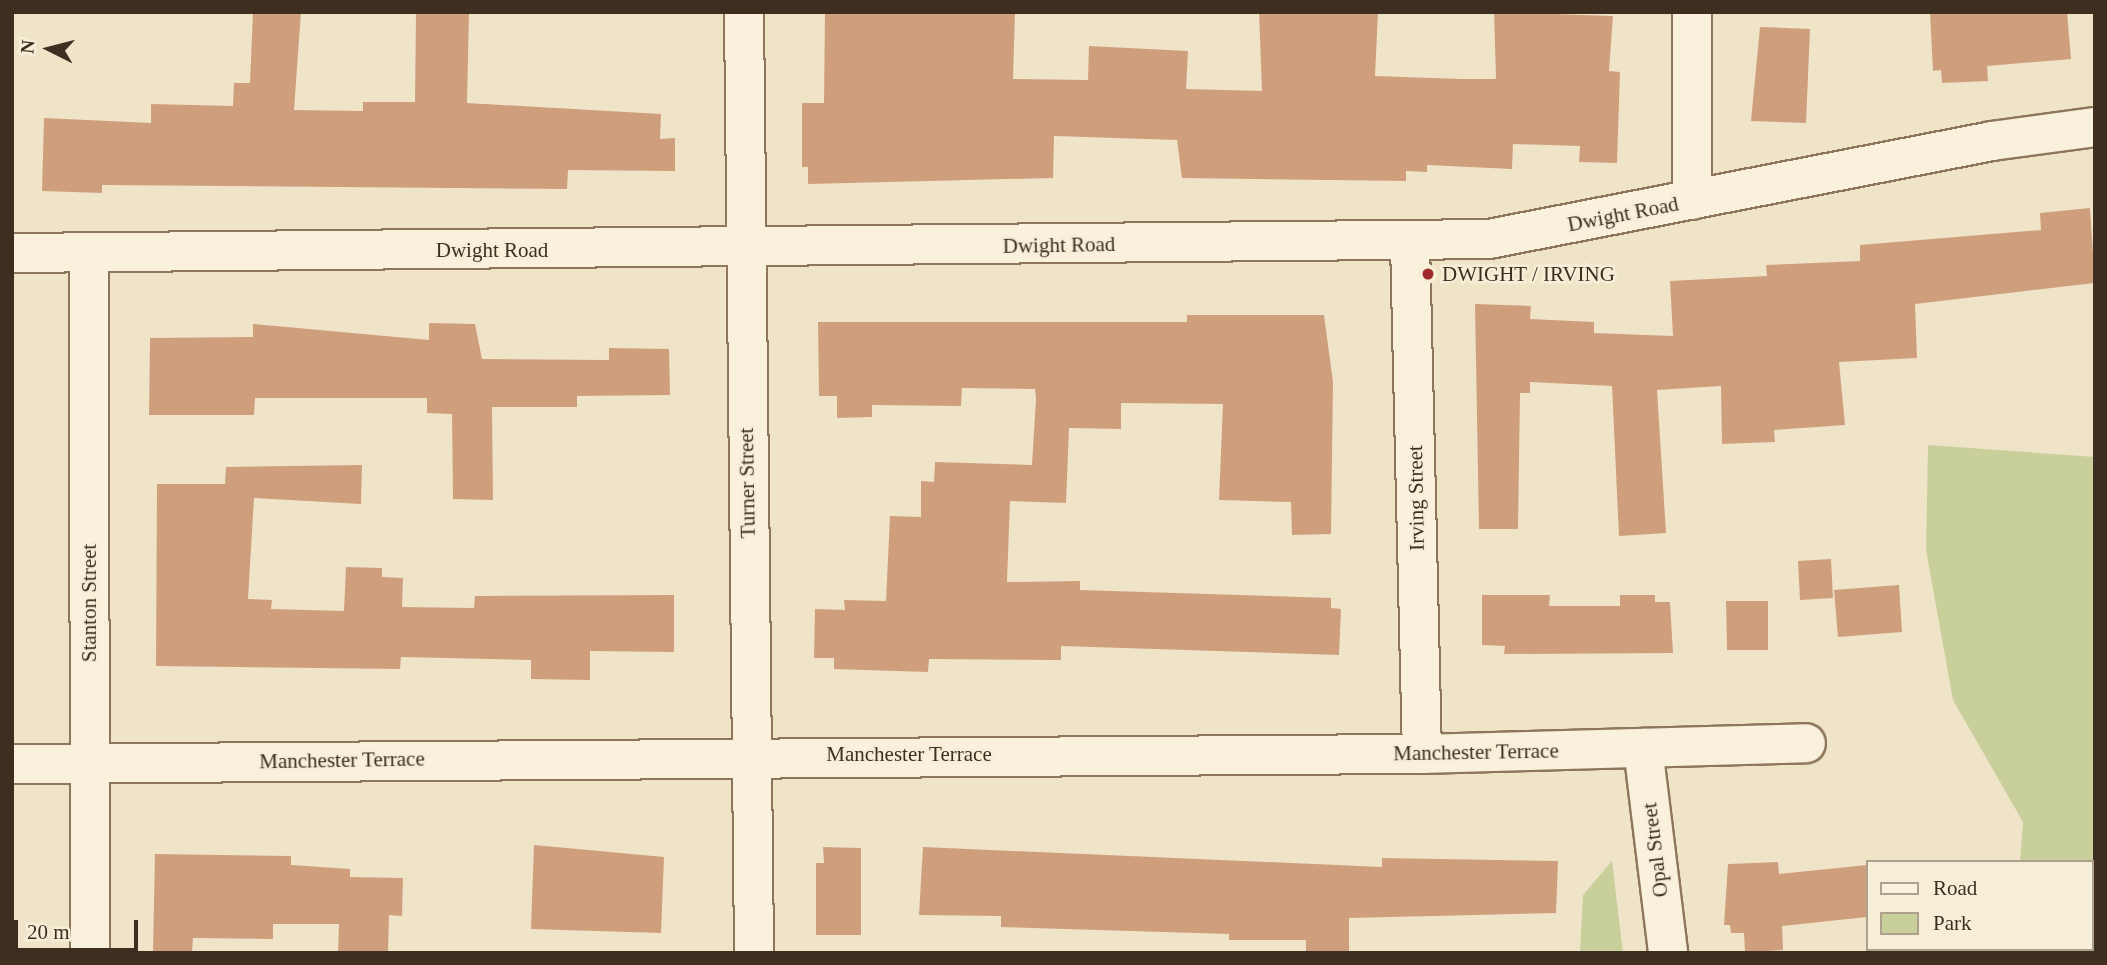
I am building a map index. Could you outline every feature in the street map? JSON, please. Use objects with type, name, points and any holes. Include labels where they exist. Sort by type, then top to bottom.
[{"type":"street","name":"Turner Street","points":[[744,12],[743,248],[754,953]]},
{"type":"street","points":[[1692,12],[1692,200]]},
{"type":"street","name":"Dwight Road","points":[[12,253],[1410,242],[1489,239],[1992,141],[2095,127]]},
{"type":"street","name":"Irving Street","points":[[1410,242],[1422,754]]},
{"type":"street","name":"Stanton Street","points":[[89,253],[90,953]]},
{"type":"street","name":"Manchester Terrace","points":[[12,764],[752,754],[1422,754],[1806,743]]},
{"type":"street","name":"Opal Street","points":[[1643,748],[1668,953]]},
{"type":"green space","points":[[1928,445],[2095,457],[2095,953],[2013,953],[2093,951],[2093,860],[2020,860],[2023,822],[1953,700],[1926,550]]},
{"type":"green space","points":[[1612,861],[1623,953],[1580,953],[1583,895]]},
{"type":"building","points":[[253,12],[301,12],[294,110],[363,111],[363,102],[415,102],[416,12],[469,12],[467,103],[661,114],[660,139],[675,138],[675,171],[568,170],[567,189],[102,185],[102,193],[42,191],[44,118],[151,123],[151,104],[233,106],[234,83],[250,83]]},
{"type":"building","points":[[825,12],[1015,12],[1013,79],[1088,80],[1089,46],[1188,51],[1186,89],[1262,91],[1259,12],[1378,12],[1375,76],[1462,79],[1496,79],[1494,12],[1613,16],[1609,71],[1620,72],[1617,163],[1579,162],[1580,146],[1513,144],[1512,169],[1427,165],[1427,172],[1406,171],[1406,181],[1182,178],[1177,140],[1054,136],[1053,178],[808,184],[808,167],[802,167],[802,103],[824,103]]},
{"type":"building","points":[[1930,12],[2067,12],[2071,59],[1987,66],[1988,81],[1942,83],[1941,70],[1933,71]]},
{"type":"building","points":[[1760,27],[1810,29],[1806,123],[1751,121]]},
{"type":"building","points":[[2090,208],[2095,283],[1915,304],[1917,358],[1839,362],[1845,425],[1774,430],[1775,442],[1722,444],[1721,386],[1657,390],[1666,533],[1619,536],[1612,386],[1530,382],[1530,393],[1520,393],[1518,529],[1479,529],[1475,304],[1531,306],[1530,319],[1594,322],[1594,333],[1673,336],[1670,281],[1767,276],[1766,265],[1860,261],[1860,245],[2041,230],[2040,213]]},
{"type":"building","points":[[1187,315],[1324,315],[1333,382],[1331,534],[1292,535],[1291,502],[1219,500],[1223,404],[1121,403],[1121,429],[1069,428],[1066,503],[1010,501],[1007,582],[1080,581],[1080,590],[1331,598],[1331,608],[1341,609],[1339,655],[1061,646],[1061,660],[929,659],[928,672],[834,669],[834,658],[814,658],[815,609],[845,610],[844,600],[886,601],[890,516],[921,517],[921,481],[934,482],[935,462],[1032,465],[1036,399],[1035,389],[962,388],[961,406],[872,405],[872,417],[837,418],[837,396],[819,396],[818,322],[1187,322]]},
{"type":"building","points":[[429,323],[475,324],[482,359],[609,360],[609,348],[669,349],[670,395],[577,396],[577,407],[492,407],[493,500],[453,499],[452,414],[427,413],[427,398],[255,398],[254,415],[149,415],[150,338],[253,337],[253,324],[429,340]]},
{"type":"building","points":[[362,465],[361,504],[254,498],[248,599],[272,600],[271,609],[344,611],[346,567],[382,568],[382,577],[403,578],[402,607],[474,608],[475,596],[674,595],[674,652],[590,651],[590,680],[531,679],[531,660],[401,657],[400,669],[156,666],[157,484],[225,484],[226,467]]},
{"type":"building","points":[[1831,559],[1833,598],[1800,600],[1798,561]]},
{"type":"building","points":[[1899,585],[1902,632],[1838,637],[1834,590]]},
{"type":"building","points":[[1482,595],[1550,595],[1549,606],[1620,606],[1620,595],[1655,595],[1655,602],[1670,602],[1673,653],[1504,654],[1505,646],[1482,645]]},
{"type":"building","points":[[1726,601],[1768,601],[1768,650],[1727,650]]},
{"type":"building","points":[[534,845],[664,857],[661,933],[531,929]]},
{"type":"building","points":[[823,847],[861,848],[861,935],[816,935],[816,863],[824,863]]},
{"type":"building","points":[[923,847],[1382,867],[1382,858],[1558,861],[1556,913],[1349,918],[1349,953],[1306,953],[1306,940],[1229,940],[1229,934],[1001,927],[1001,916],[919,915]]},
{"type":"building","points":[[155,854],[291,856],[291,865],[350,869],[350,877],[403,878],[402,916],[389,915],[388,953],[338,953],[339,924],[273,924],[273,939],[193,938],[192,953],[153,952]]},
{"type":"building","points":[[1778,862],[1779,874],[1866,865],[1866,917],[1782,926],[1783,950],[1745,952],[1744,933],[1731,933],[1730,925],[1724,925],[1728,864]]},
{"type":"place","name":"DWIGHT / IRVING","points":[[1428,274]]}]
